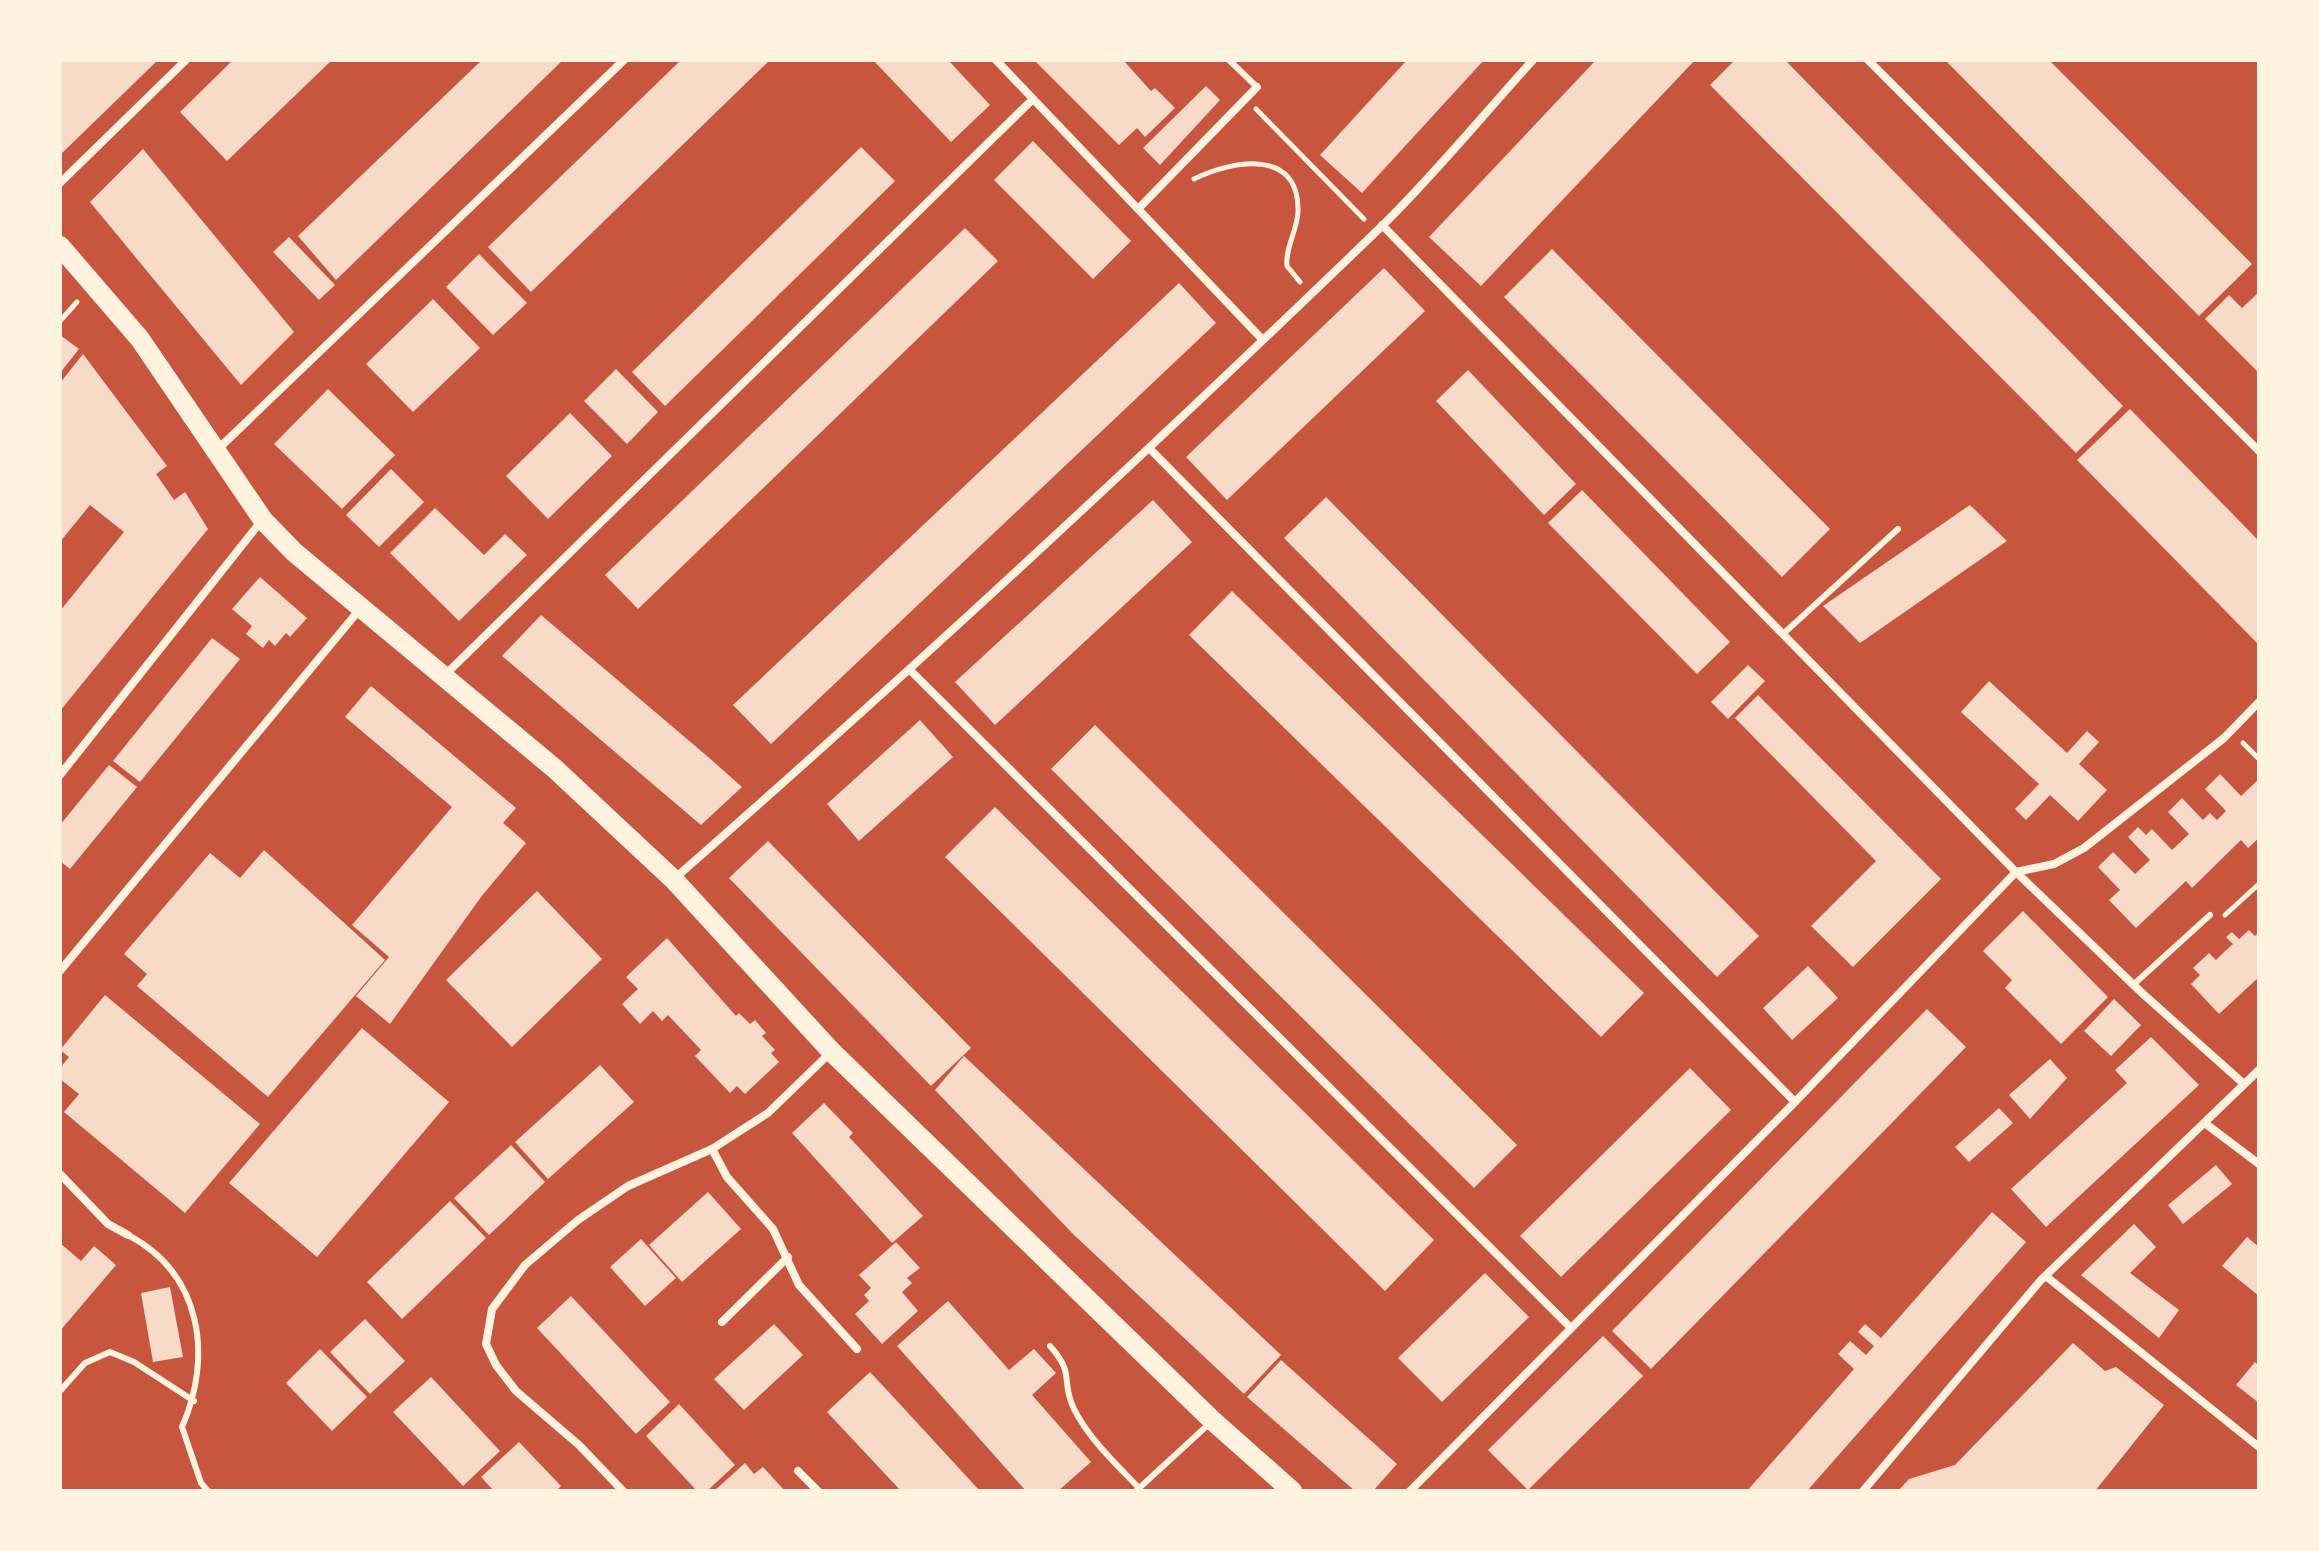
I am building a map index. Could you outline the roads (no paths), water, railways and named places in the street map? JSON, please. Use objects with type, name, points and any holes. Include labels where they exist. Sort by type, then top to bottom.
[{"type":"main road","points":[[60,246],[140,339],[263,520],[360,609],[554,768],[674,880],[832,1052],[1212,1420],[1292,1491]]},
{"type":"street","points":[[60,183],[186,60]]},
{"type":"street","points":[[215,451],[624,60]]},
{"type":"street","points":[[996,60],[1261,338]]},
{"type":"street","points":[[674,880],[911,671],[1150,449],[1261,338],[1382,225],[1533,60]]},
{"type":"street","points":[[1868,60],[2259,451]]},
{"type":"street","points":[[1139,208],[1257,87]]},
{"type":"street","points":[[444,676],[1033,99]]},
{"type":"street","points":[[1382,225],[2016,872],[2133,985],[2244,1084]]},
{"type":"street","points":[[1150,449],[1795,1102]]},
{"type":"street","points":[[60,775],[263,520]]},
{"type":"street","points":[[60,971],[360,609]]},
{"type":"street","points":[[911,671],[1570,1327]]},
{"type":"street","points":[[1410,1491],[1795,1102],[2016,872],[2054,864],[2084,848],[2224,738],[2259,702]]},
{"type":"street","points":[[623,1491],[579,1445],[516,1391],[486,1344],[490,1318],[525,1265],[578,1220],[628,1186],[712,1149],[768,1113],[832,1052]]},
{"type":"street","points":[[1863,1491],[2047,1277],[2101,1220],[2206,1124],[2259,1070]]},
{"type":"street","points":[[2206,1124],[2259,1164]]},
{"type":"street","points":[[712,1149],[727,1177],[750,1199],[773,1229],[799,1285],[857,1349]]},
{"type":"street","points":[[60,1174],[108,1224],[128,1235]]},
{"type":"street","points":[[722,1322],[788,1257]]},
{"type":"street","points":[[2047,1277],[2259,1447]]},
{"type":"street","points":[[798,1471],[818,1491]]},
{"type":"lane","points":[[1229,60],[1257,87]]},
{"type":"lane","points":[[1783,634],[1898,529]]},
{"type":"lane","points":[[2133,985],[2207,917]]},
{"type":"lane","points":[[128,1235],[146,1244],[164,1263],[192,1307],[201,1343],[194,1401],[182,1427],[201,1483],[208,1491]]},
{"type":"lane","points":[[1050,1346],[1067,1369],[1069,1398],[1080,1420],[1137,1489],[1212,1420]]},
{"type":"lane","points":[[60,1391],[85,1363],[110,1352],[134,1362],[194,1401]]}]
